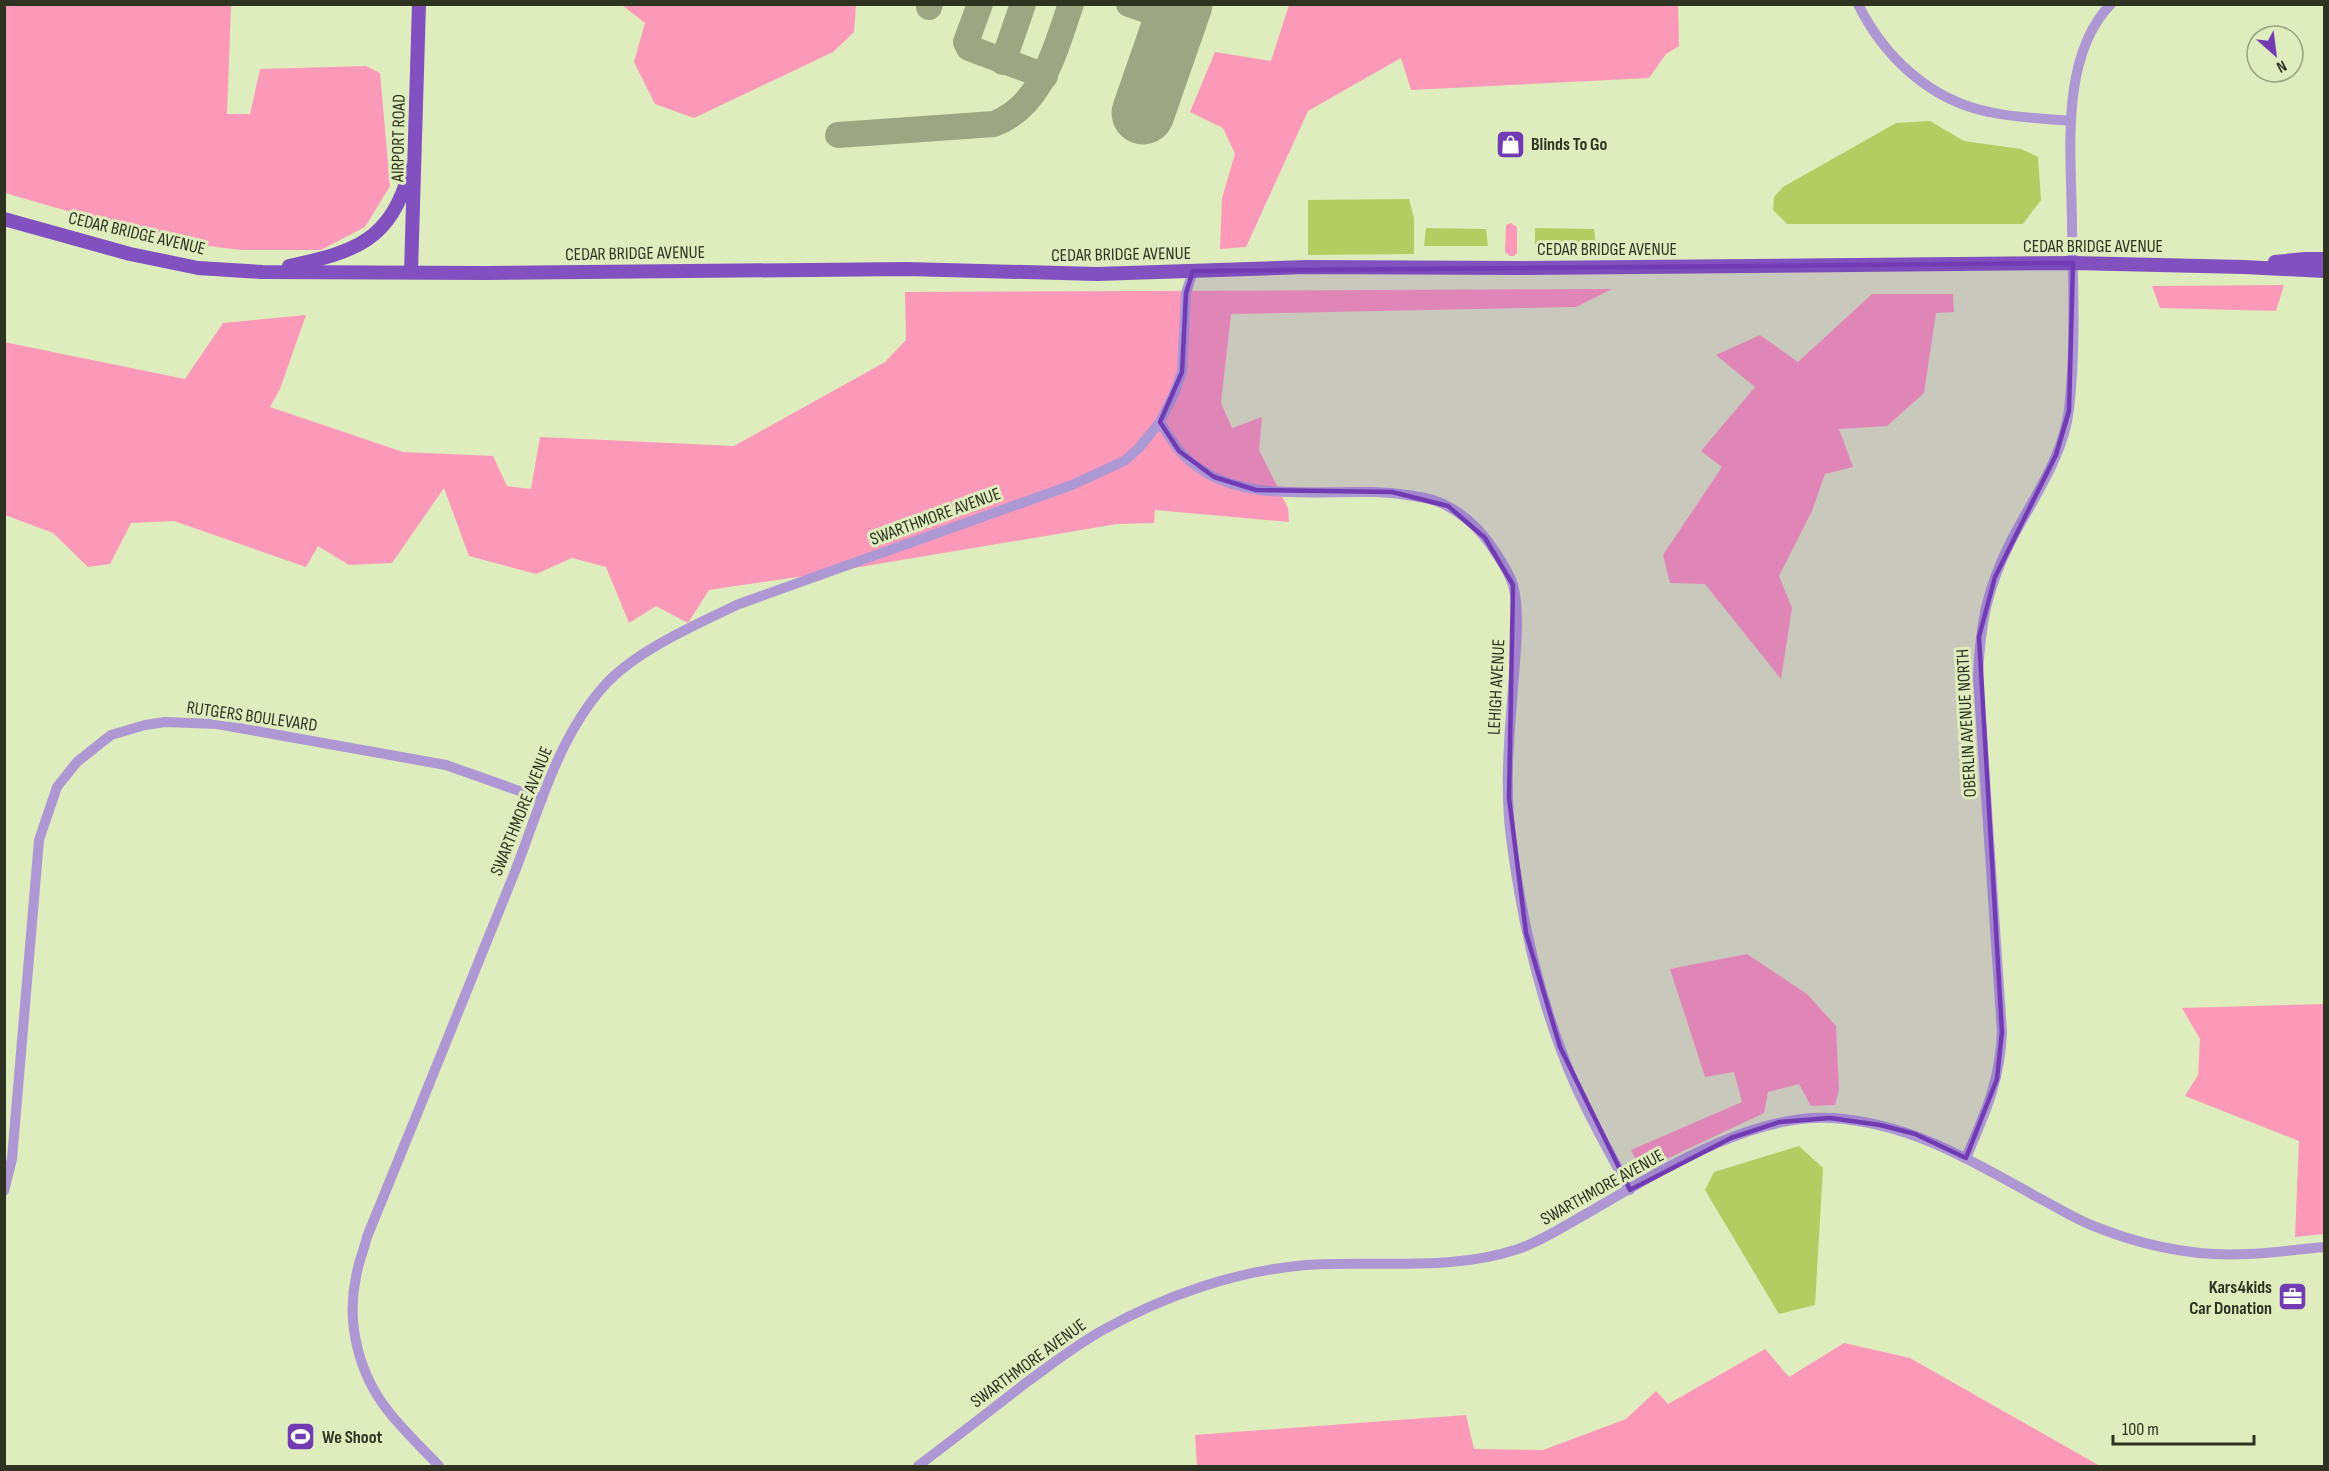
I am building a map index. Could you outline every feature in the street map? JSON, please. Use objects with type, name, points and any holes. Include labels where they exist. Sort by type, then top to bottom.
[{"type":"main road","name":"AIRPORT ROAD","points":[[411,272],[417,145],[416,65],[419,4]]},
{"type":"main road","points":[[262,272],[342,254],[374,235],[388,219],[404,192],[417,145]]},
{"type":"main road","name":"CEDAR BRIDGE AVENUE","points":[[4,219],[130,254],[198,268],[262,272],[486,273],[908,269],[1097,274],[1306,267],[1524,268],[2073,263],[2325,271]]},
{"type":"main road","name":"CEDAR BRIDGE AVENUE","points":[[2244,267],[2305,259],[2325,259]]},
{"type":"street","points":[[1858,4],[1878,39],[1912,75],[1933,90],[1963,104],[1989,112],[2072,121]]},
{"type":"street","name":"OBERLIN AVENUE NORTH","points":[[1966,1158],[1997,1079],[2002,1032],[1978,677],[1979,638],[1984,610],[1995,577],[2056,455],[2069,411],[2073,345],[2072,121],[2075,84],[2082,53],[2089,36],[2111,4]]},
{"type":"street","name":"SWARTHMORE AVENUE","points":[[440,1467],[388,1411],[362,1367],[352,1306],[356,1276],[370,1230],[560,754],[580,720],[604,686],[628,666],[668,640],[740,604],[1072,485],[1124,461],[1138,449],[1160,422],[1182,372],[1186,293],[1193,271]]},
{"type":"street","name":"LEHIGH AVENUE","points":[[1160,422],[1179,451],[1195,466],[1214,477],[1256,490],[1392,492],[1427,498],[1448,506],[1470,522],[1498,555],[1513,585],[1516,609],[1509,746],[1510,836],[1526,933],[1546,1008],[1576,1087],[1630,1190]]},
{"type":"street","name":"RUTGERS BOULEVARD","points":[[4,1191],[12,1159],[39,840],[57,787],[77,762],[111,735],[165,722],[217,724],[446,765],[542,799]]},
{"type":"street","name":"SWARTHMORE AVENUE","points":[[918,1467],[1068,1352],[1102,1330],[1153,1305],[1213,1283],[1282,1268],[1306,1265],[1445,1262],[1497,1256],[1524,1248],[1731,1138],[1780,1122],[1830,1118],[1881,1125],[1915,1134],[1966,1158],[2086,1223],[2160,1247],[2223,1254],[2247,1254],[2325,1247]]},
{"type":"highlighted area","points":[[2073,263],[2069,411],[2056,455],[1995,577],[1979,637],[2002,1032],[1997,1079],[1966,1158],[1915,1134],[1880,1125],[1830,1118],[1780,1122],[1731,1138],[1630,1190],[1560,1047],[1526,933],[1509,798],[1513,585],[1485,538],[1448,506],[1392,492],[1256,490],[1214,477],[1179,451],[1160,422],[1182,372],[1186,293],[1193,271]]},
{"type":"shaded area","points":[[4,5],[231,5],[227,114],[250,114],[260,69],[366,66],[380,73],[390,186],[365,227],[321,250],[241,250],[175,242],[5,193]]},
{"type":"shaded area","points":[[622,5],[856,5],[854,32],[833,52],[694,118],[655,104],[634,62],[645,23]]},
{"type":"shaded area","points":[[1289,5],[1678,5],[1679,46],[1666,54],[1649,78],[1411,90],[1401,58],[1308,111],[1246,247],[1220,249],[1222,198],[1235,154],[1223,128],[1190,112],[1215,52],[1271,61]]},
{"type":"shaded area","points":[[1930,121],[1964,141],[2021,149],[2038,157],[2041,200],[2023,224],[1787,224],[1773,210],[1774,197],[1783,187],[1896,123]]},
{"type":"shaded area","points":[[1409,199],[1414,218],[1414,254],[1308,255],[1308,200]]},
{"type":"shaded area","points":[[1511,223],[1517,227],[1517,253],[1514,256],[1505,252],[1506,225]]},
{"type":"shaded area","points":[[1426,228],[1486,229],[1488,246],[1424,246]]},
{"type":"shaded area","points":[[1535,228],[1594,229],[1596,245],[1535,245]]},
{"type":"shaded area","points":[[2284,285],[2276,311],[2160,308],[2152,286]]},
{"type":"shaded area","points":[[1612,289],[1576,307],[1231,314],[1221,403],[1232,428],[1262,417],[1259,450],[1288,508],[1289,522],[1155,510],[1154,523],[1117,524],[709,590],[688,623],[656,606],[629,623],[606,567],[572,558],[536,574],[469,556],[444,488],[392,563],[349,565],[318,546],[306,567],[174,521],[131,523],[110,564],[88,567],[53,533],[5,515],[4,342],[185,379],[223,323],[306,315],[280,389],[270,407],[403,452],[493,456],[507,486],[531,489],[540,437],[734,446],[885,362],[906,340],[905,292]]},
{"type":"shaded area","points":[[1872,294],[1953,294],[1954,312],[1936,313],[1924,393],[1887,426],[1839,429],[1853,467],[1825,474],[1812,511],[1779,576],[1792,608],[1781,679],[1705,584],[1670,583],[1663,555],[1722,467],[1701,451],[1755,387],[1716,355],[1760,335],[1798,362]]},
{"type":"shaded area","points":[[1747,954],[1807,994],[1836,1026],[1839,1089],[1835,1105],[1811,1106],[1799,1084],[1768,1092],[1764,1113],[1641,1171],[1631,1150],[1742,1102],[1734,1072],[1705,1077],[1670,969]]},
{"type":"shaded area","points":[[2324,1004],[2324,1234],[2295,1237],[2299,1141],[2185,1096],[2198,1075],[2200,1039],[2182,1008]]},
{"type":"shaded area","points":[[1799,1146],[1823,1168],[1815,1305],[1779,1314],[1705,1190],[1714,1172]]},
{"type":"shaded area","points":[[1844,1343],[1910,1358],[2100,1466],[1197,1466],[1195,1435],[1466,1415],[1474,1449],[1543,1450],[1626,1419],[1656,1391],[1668,1404],[1765,1349],[1789,1377]]},
{"type":"taxiway","points":[[980,4],[966,42],[969,48],[1045,76]]},
{"type":"taxiway","points":[[1003,62],[1023,4]]},
{"type":"taxiway","points":[[838,135],[994,124],[1011,115],[1036,90],[1045,74],[1071,4]]},
{"type":"taxiway","points":[[1129,4],[1166,17],[1179,11]]},
{"type":"runway","points":[[1143,113],[1181,4]]},
{"type":"place","name":"Blinds To Go","points":[[1510,144]]},
{"type":"place","name":"Kars4kids Car Donation","points":[[2293,1297]]},
{"type":"place","name":"We Shoot","points":[[301,1437]]}]
